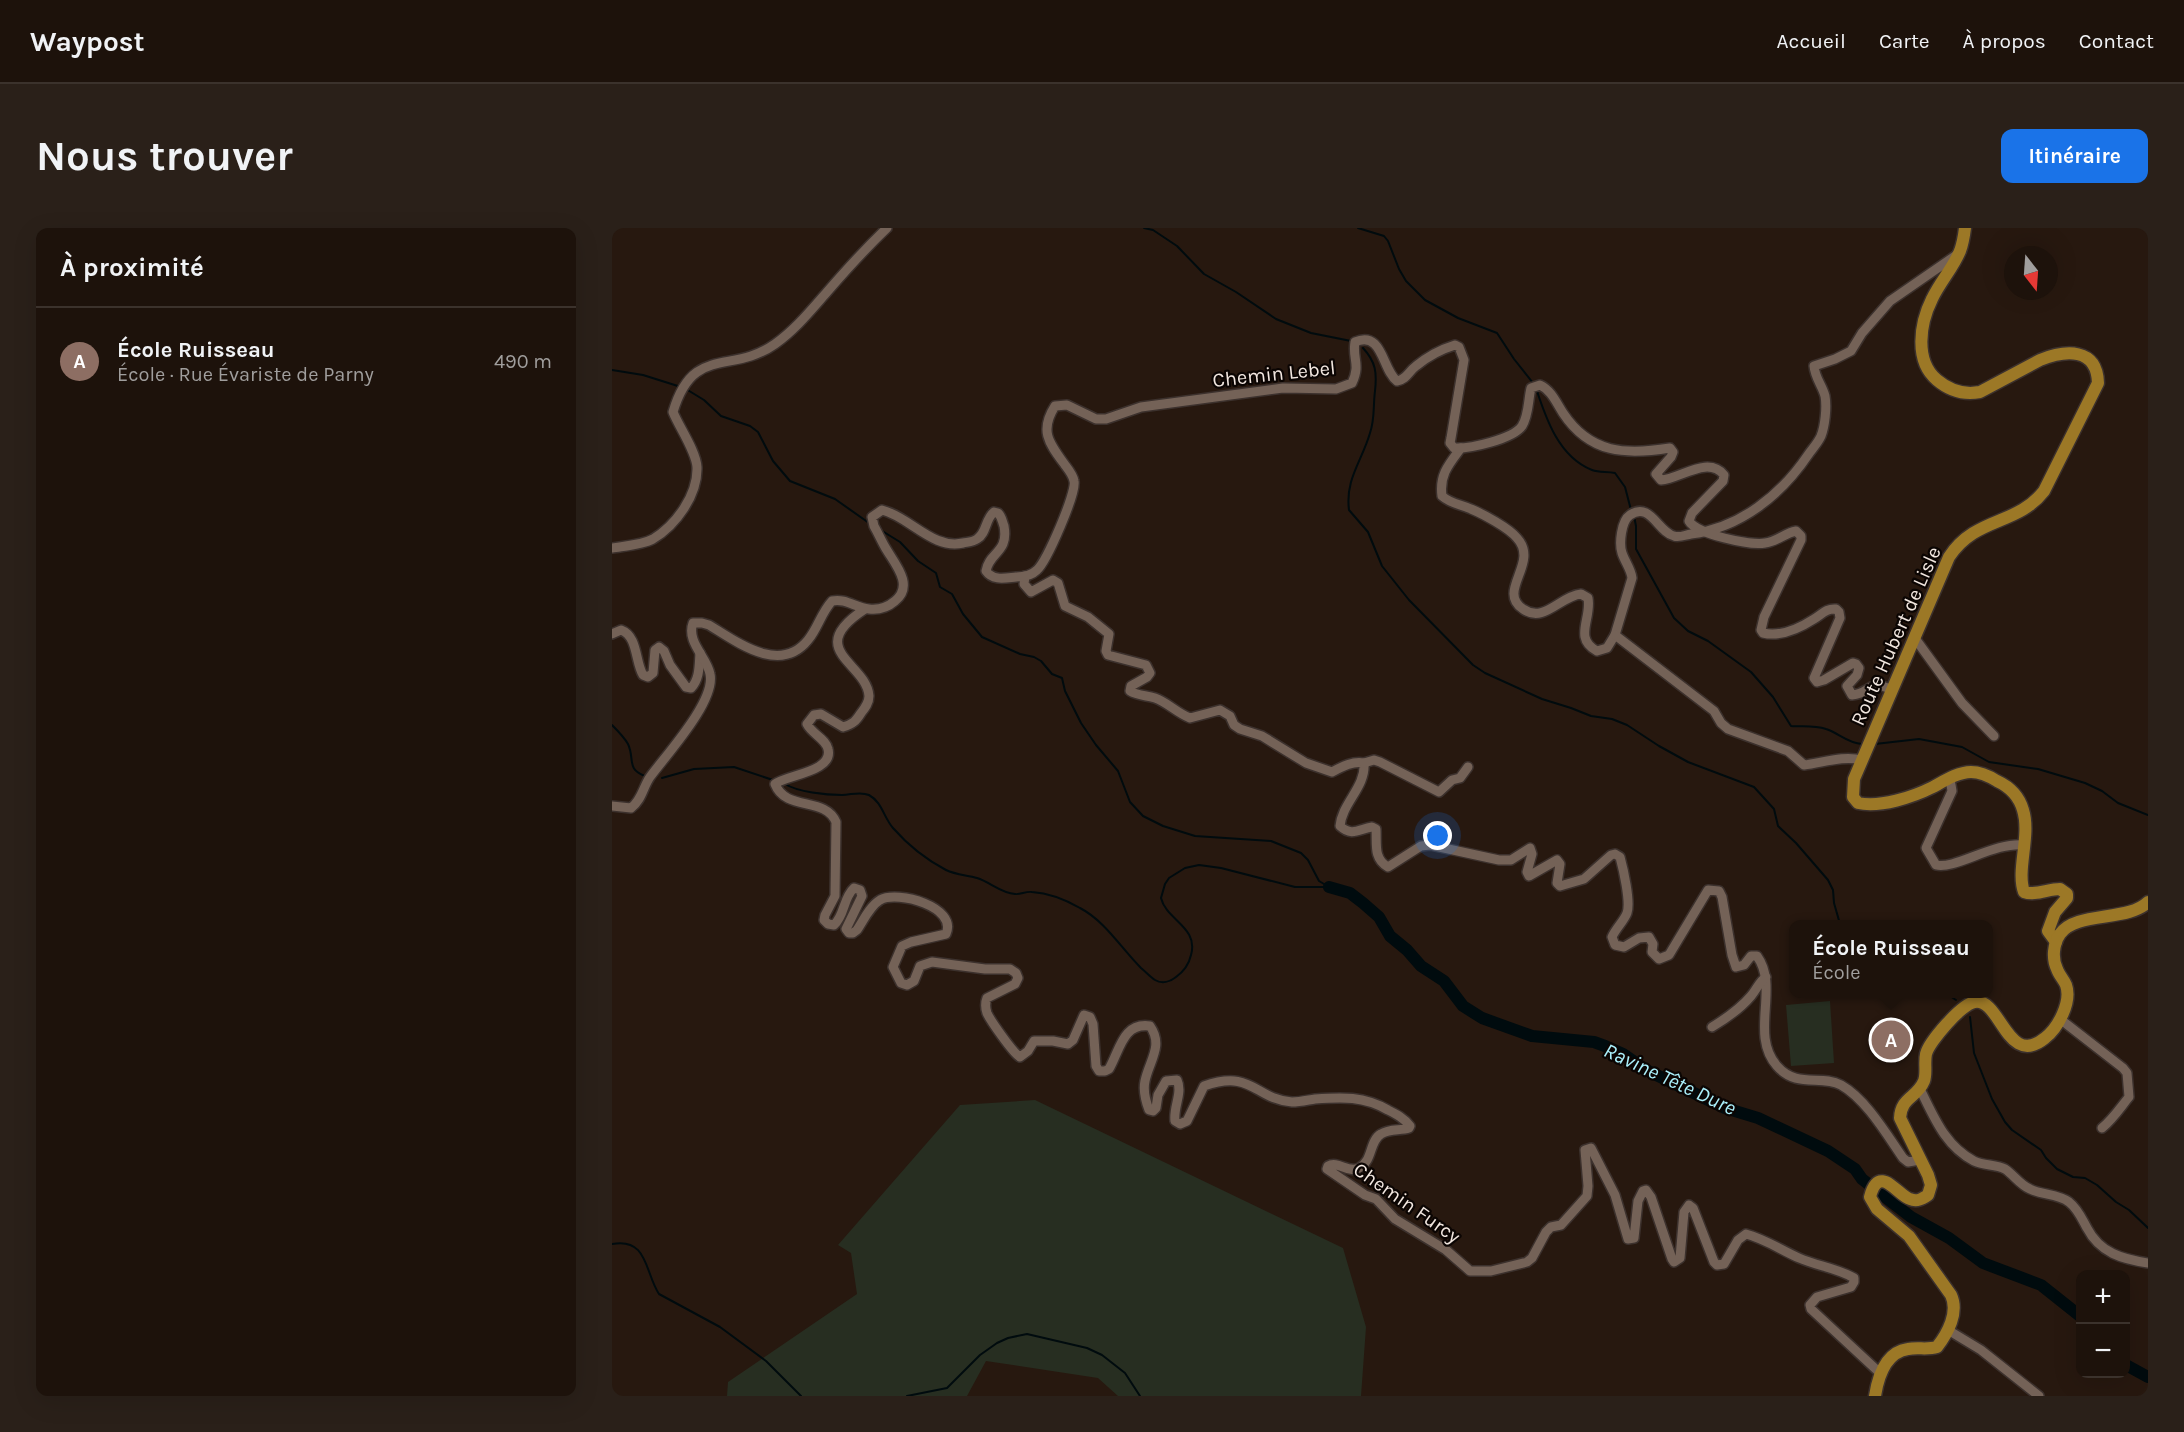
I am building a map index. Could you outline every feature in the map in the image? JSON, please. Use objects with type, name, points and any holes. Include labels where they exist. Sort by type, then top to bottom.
[{"type":"main road","name":"Route Hubert de Lisle","points":[[1965,228],[1958,254],[1932,299],[1924,319],[1922,354],[1930,373],[1956,391],[1970,394],[1980,392],[2040,360],[2073,352],[2091,361],[2096,367],[2098,383],[2044,491],[2037,500],[2021,512],[1981,528],[1960,542],[1949,557],[1854,779],[1853,797],[1858,803],[1870,806],[1879,805],[1927,790],[1966,772],[1980,773],[2011,789],[2024,811],[2026,824],[2022,880],[2024,892],[2027,894],[2060,889],[2067,894],[2067,898],[2051,920],[2048,931],[2056,942]]},
{"type":"main road","points":[[1875,1396],[1880,1373],[1887,1362],[1901,1350],[1936,1347],[1948,1330],[1955,1303],[1909,1236],[1873,1203],[1870,1197],[1876,1185],[1882,1182],[1888,1182],[1911,1200],[1920,1200],[1928,1195],[1931,1185],[1900,1118],[1900,1108],[1920,1089],[1926,1079],[1927,1051],[1943,1029],[1968,1004],[1975,1002],[1982,1003],[1989,1008],[2007,1034],[2015,1041],[2027,1046],[2048,1037],[2060,1019],[2068,995],[2066,985],[2056,969],[2054,958],[2056,942],[2061,932],[2073,924],[2136,908],[2148,902]]},
{"type":"street","points":[[612,548],[651,540],[671,524],[688,501],[695,483],[697,466],[694,454],[673,412],[676,399],[692,374],[705,366],[734,361],[774,345],[796,327],[887,228]]},
{"type":"street","points":[[1892,690],[1880,684],[1852,695],[1847,686],[1857,675],[1859,668],[1853,663],[1824,680],[1815,681],[1814,678],[1840,618],[1836,609],[1828,609],[1792,630],[1767,634],[1761,630],[1764,617],[1801,540],[1800,533],[1791,532],[1769,543],[1755,544],[1708,532],[1692,525],[1690,517],[1720,484],[1724,475],[1722,472],[1714,468],[1702,467],[1661,480],[1656,474],[1671,457],[1673,452],[1670,448],[1634,453],[1595,443],[1582,436],[1546,388],[1540,385],[1531,388],[1526,415],[1520,428],[1504,437],[1461,448],[1445,470],[1441,488],[1442,496],[1448,501],[1484,516],[1517,538],[1523,548],[1524,558],[1523,568],[1513,589],[1515,600],[1524,610],[1539,613],[1552,609],[1565,598],[1581,594],[1588,598],[1589,605],[1584,638],[1588,646],[1597,651],[1608,648],[1616,635],[1632,578],[1621,551],[1625,520],[1631,514],[1643,512],[1652,516],[1667,534],[1677,537],[1708,532],[1754,510],[1775,495],[1791,479],[1821,437],[1825,396],[1815,375],[1814,366],[1851,351],[1862,333],[1890,301],[1958,254]]},
{"type":"street","name":"Chemin Lebel","points":[[1025,576],[1040,567],[1052,548],[1062,517],[1073,495],[1074,481],[1055,451],[1046,423],[1055,406],[1061,404],[1096,419],[1106,419],[1141,407],[1283,388],[1336,389],[1352,383],[1357,361],[1355,342],[1362,340],[1367,340],[1382,352],[1390,374],[1397,381],[1402,380],[1415,366],[1455,345],[1461,349],[1464,360],[1450,443],[1454,448],[1461,448]]},
{"type":"street","points":[[612,806],[632,808],[637,804],[650,777],[691,724],[711,688],[710,674],[691,637],[693,623],[709,625],[760,653],[773,656],[800,649],[810,638],[823,612],[832,601],[844,600],[865,609],[881,609],[900,598],[904,590],[903,579],[898,566],[874,526],[872,517],[882,510],[893,513],[936,540],[951,546],[976,540],[983,533],[991,515],[994,512],[998,513],[1002,517],[1005,533],[1004,545],[987,564],[990,576],[997,578],[1025,576],[1023,584],[1031,592],[1053,580],[1058,583],[1065,606],[1088,617],[1109,634],[1106,651],[1108,655],[1146,665],[1150,673],[1131,686],[1130,691],[1135,694],[1159,699],[1163,704],[1190,718],[1220,710],[1230,716],[1234,725],[1240,729],[1262,736],[1306,763],[1332,772],[1350,763],[1374,760],[1439,792],[1452,780],[1460,778],[1468,767]]},
{"type":"street","name":"Chemin Furcy","points":[[865,609],[846,624],[840,632],[839,639],[844,659],[865,683],[869,697],[867,704],[855,722],[843,727],[821,714],[814,715],[807,724],[811,731],[826,744],[829,752],[828,758],[813,770],[800,776],[783,778],[776,784],[778,790],[793,802],[824,808],[834,815],[836,822],[835,896],[825,915],[828,924],[834,925],[839,920],[850,892],[854,888],[860,890],[862,896],[848,922],[846,929],[849,933],[854,933],[876,903],[892,895],[908,898],[942,911],[949,927],[946,934],[902,946],[892,967],[901,983],[907,985],[914,981],[920,966],[932,962],[986,969],[1010,969],[1017,973],[1018,978],[1015,984],[987,998],[985,1004],[987,1013],[1013,1053],[1020,1057],[1028,1052],[1034,1041],[1068,1044],[1073,1040],[1084,1015],[1090,1017],[1093,1023],[1096,1066],[1099,1071],[1105,1071],[1116,1056],[1124,1035],[1134,1027],[1150,1026],[1156,1034],[1155,1053],[1145,1081],[1147,1104],[1149,1110],[1153,1111],[1156,1108],[1158,1095],[1166,1082],[1178,1080],[1180,1086],[1174,1111],[1175,1121],[1180,1125],[1187,1121],[1204,1086],[1228,1080],[1240,1081],[1291,1102],[1343,1098],[1374,1102],[1406,1121],[1409,1128],[1384,1132],[1377,1137],[1369,1158],[1357,1170],[1335,1164],[1328,1166],[1327,1169],[1365,1195],[1376,1199],[1395,1219],[1446,1250],[1470,1271],[1491,1271],[1527,1262],[1533,1258],[1546,1232],[1551,1227],[1561,1225],[1587,1196],[1585,1150],[1591,1148],[1615,1195],[1628,1239],[1634,1238],[1638,1201],[1643,1191],[1646,1190],[1652,1197],[1674,1262],[1680,1258],[1684,1212],[1689,1205],[1693,1208],[1717,1265],[1724,1264],[1738,1240],[1746,1234],[1800,1259],[1854,1278],[1851,1287],[1817,1297],[1810,1305],[1811,1309],[1880,1373]]},
{"type":"street","points":[[612,634],[621,630],[627,632],[632,640],[639,670],[643,675],[648,677],[653,673],[655,650],[659,647],[664,651],[670,665],[686,687],[691,688],[698,673],[700,651]]},
{"type":"street","points":[[1616,635],[1714,711],[1728,729],[1788,751],[1804,765],[1822,760],[1849,758],[1862,760]]},
{"type":"street","points":[[1914,637],[1962,703],[1994,736]]},
{"type":"street","points":[[1364,763],[1362,779],[1341,816],[1340,826],[1345,831],[1351,832],[1372,826],[1376,829],[1377,854],[1379,860],[1388,867],[1421,846],[1430,845],[1499,860],[1511,860],[1530,848],[1532,855],[1527,872],[1529,876],[1557,860],[1560,864],[1557,883],[1560,886],[1584,879],[1615,854],[1620,857],[1626,877],[1628,908],[1627,914],[1612,937],[1615,945],[1623,947],[1639,938],[1648,937],[1651,939],[1652,952],[1659,959],[1670,955],[1708,890],[1719,891],[1736,967],[1744,965],[1751,956],[1757,956],[1763,965],[1766,977],[1764,1026],[1768,1053],[1776,1065],[1795,1078],[1833,1082],[1842,1086],[1866,1107],[1903,1158],[1908,1162],[1920,1160]]},
{"type":"street","points":[[1950,779],[1952,791],[1926,848],[1936,865],[1947,864],[2010,844],[2025,845]]},
{"type":"street","points":[[1712,1027],[1734,1013],[1753,994],[1760,981],[1766,977]]},
{"type":"street","points":[[2060,1019],[2127,1073],[2129,1097],[2119,1107],[2116,1116],[2102,1128]]},
{"type":"street","points":[[1920,1089],[1941,1131],[1954,1147],[1973,1161],[2004,1169],[2026,1188],[2046,1196],[2059,1197],[2070,1203],[2103,1249],[2118,1257],[2148,1263]]},
{"type":"street","points":[[1948,1330],[1981,1350],[2039,1396]]},
{"type":"green space","points":[[1830,1001],[1834,1063],[1791,1066],[1786,1005]]},
{"type":"green space","points":[[1035,1100],[1343,1248],[1366,1327],[1361,1396],[1118,1396],[1098,1378],[986,1361],[967,1396],[727,1396],[728,1382],[857,1294],[851,1253],[838,1245],[960,1105]]},
{"type":"waterway","points":[[1144,228],[1153,230],[1177,246],[1204,274],[1276,319],[1311,333],[1351,341]]},
{"type":"waterway","points":[[1358,228],[1384,236],[1406,281],[1425,300],[1458,318],[1497,333],[1533,383]]},
{"type":"waterway","points":[[1363,348],[1373,363],[1376,385],[1372,428],[1349,489],[1349,510],[1368,532],[1382,566],[1409,600],[1473,665],[1485,673],[1542,699],[1591,716],[1612,719],[1627,725],[1688,762],[1754,787],[1774,809],[1778,826],[1828,880],[1833,890],[1839,920]]},
{"type":"waterway","name":"Ravine Tête Dure","points":[[612,370],[643,375],[681,387]]},
{"type":"waterway","points":[[1536,388],[1549,424],[1562,447],[1581,464],[1592,470],[1615,473],[1625,487],[1631,510]]},
{"type":"waterway","name":"Ravine Tête Dure","points":[[686,389],[704,400],[721,416],[750,426],[758,432],[773,461],[790,481],[835,499],[869,523]]},
{"type":"waterway","points":[[1634,516],[1636,549],[1674,618],[1688,631],[1708,641],[1751,672],[1773,697],[1791,726],[1822,728],[1852,742],[1862,744]]},
{"type":"waterway","name":"Ravine Tête Dure","points":[[879,529],[900,542],[918,561],[936,573],[940,587],[952,594],[963,614],[982,637],[1020,654],[1034,657],[1041,661],[1052,674],[1062,678],[1065,691],[1081,723],[1118,771],[1130,802],[1143,816],[1163,826],[1195,836],[1271,841],[1301,853],[1308,860],[1319,881],[1329,887]]},
{"type":"waterway","points":[[612,725],[628,744],[633,767],[645,776]]},
{"type":"waterway","points":[[1875,744],[1919,739],[1962,747],[1989,762],[2038,769],[2085,783],[2102,791],[2118,803],[2148,815]]},
{"type":"waterway","points":[[662,778],[694,769],[734,767],[776,781]]},
{"type":"waterway","points":[[785,784],[820,794],[862,793],[869,795],[877,802],[899,834],[932,861],[950,872],[977,878],[1000,890],[1017,894],[1038,893],[1057,897],[1075,905],[1097,920],[1141,968],[1160,982],[1169,981],[1179,975],[1191,955],[1190,937],[1164,906],[1161,898],[1169,878],[1185,868],[1199,865],[1221,868],[1295,887],[1327,887]]},
{"type":"waterway","name":"Ravine Tête Dure","points":[[1329,887],[1350,893],[1363,903],[1379,917],[1390,936],[1421,966],[1444,981],[1463,1006],[1482,1018],[1532,1036],[1594,1042],[1605,1046],[1623,1054],[1646,1070],[1725,1108],[1758,1118],[1828,1151],[1855,1169],[1862,1179],[1911,1217],[1949,1238],[1983,1263],[2041,1285],[2076,1313]]},
{"type":"waterway","points":[[1970,1017],[1974,1053],[1992,1099],[2005,1122],[2012,1130],[2041,1150],[2057,1169],[2073,1177],[2085,1178],[2097,1185],[2148,1228]]},
{"type":"waterway","points":[[612,1244],[624,1243],[633,1246],[644,1259],[659,1294],[720,1327],[766,1361],[801,1396]]},
{"type":"waterway","points":[[907,1396],[947,1388],[980,1355],[997,1343],[1027,1334],[1087,1348],[1102,1355],[1125,1373],[1140,1396]]},
{"type":"waterway","name":"Ravine Tête Dure","points":[[2130,1367],[2148,1377]]},
{"type":"place","name":"École Ruisseau","points":[[1891,1040]]}]
